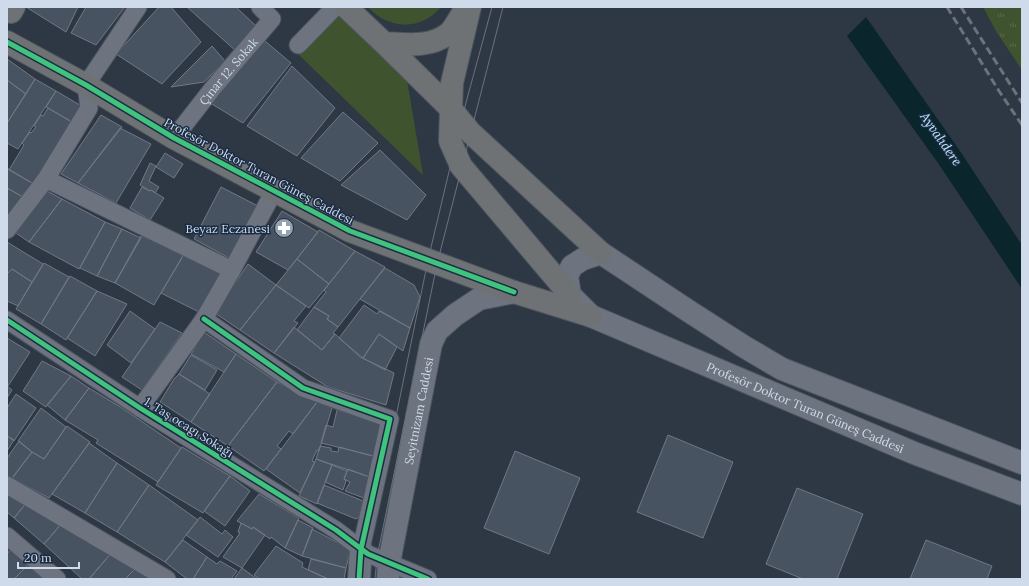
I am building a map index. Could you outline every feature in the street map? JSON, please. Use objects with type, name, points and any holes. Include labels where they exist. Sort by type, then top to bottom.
[{"type":"main road","points":[[346,7],[384,42],[451,110],[470,132],[601,253],[743,346],[782,369],[1022,463]]},
{"type":"main road","points":[[384,42],[410,44],[430,43],[448,33],[467,7]]},
{"type":"main road","points":[[470,7],[452,83],[450,141],[461,166],[570,295],[590,316]]},
{"type":"main road","name":"Profesör Doktor Turan Güneş Caddesi","points":[[7,42],[86,84],[174,138],[350,231],[514,292],[590,316],[914,453],[1022,494]]},
{"type":"main road","points":[[570,295],[567,276],[572,266],[583,259],[601,253]]},
{"type":"main road","name":"Seyitnizam Caddesi","points":[[388,571],[431,344],[437,331],[455,314],[479,299],[514,292]]},
{"type":"main road","points":[[359,579],[361,549]]},
{"type":"street","points":[[7,230],[46,179],[89,108],[86,84],[138,7]]},
{"type":"street","name":"Çınar 12. Sokak","points":[[174,138],[213,88],[272,19],[260,7]]},
{"type":"street","points":[[298,45],[335,7]]},
{"type":"street","points":[[46,179],[232,270]]},
{"type":"street","points":[[140,408],[204,319],[274,191]]},
{"type":"street","points":[[204,319],[303,388],[390,419],[361,549]]},
{"type":"street","name":"1. Taş ocagı Sokağı","points":[[7,320],[140,408],[336,530],[388,571],[428,579]]},
{"type":"street","points":[[7,485],[167,579]]},
{"type":"street","points":[[7,536],[57,579]]},
{"type":"green space","points":[[368,7],[441,7],[433,15],[424,20],[415,24],[405,25],[385,20],[376,15]]},
{"type":"green space","points":[[983,7],[1022,7],[1022,70],[996,31]]},
{"type":"green space","points":[[340,14],[406,74],[423,175],[297,53]]},
{"type":"water","name":"Ayvalıdere","points":[[866,17],[960,151],[1022,245],[1022,289],[938,163],[847,36]]},
{"type":"building","points":[[26,7],[78,7],[66,32]]},
{"type":"building","points":[[86,7],[125,7],[96,45],[71,33]]},
{"type":"building","points":[[159,7],[171,7],[201,42],[162,84],[116,54]]},
{"type":"building","points":[[187,7],[236,7],[258,28],[237,52]]},
{"type":"building","points":[[265,41],[291,63],[243,123],[207,101]]},
{"type":"building","points":[[212,46],[225,61],[204,82],[171,87]]},
{"type":"building","points":[[7,59],[35,79],[26,94],[7,80]]},
{"type":"building","points":[[292,66],[335,108],[297,156],[247,126]]},
{"type":"building","points":[[35,79],[56,91],[18,149],[7,143],[7,123]]},
{"type":"building","points":[[7,80],[26,94],[7,123]]},
{"type":"building","points":[[56,91],[85,108],[74,123],[46,107]]},
{"type":"building","points":[[48,108],[75,124],[32,183],[9,170],[24,145],[22,143],[30,132],[31,133],[36,127],[34,126],[41,115],[43,116]]},
{"type":"building","points":[[343,112],[378,143],[340,181],[301,158]]},
{"type":"building","points":[[101,115],[122,127],[78,183],[61,174]]},
{"type":"building","points":[[120,128],[151,144],[116,203],[78,183]]},
{"type":"building","points":[[380,150],[426,195],[407,220],[341,185]]},
{"type":"building","points":[[165,153],[183,164],[174,178],[156,167]]},
{"type":"building","points":[[150,163],[156,166],[149,181],[159,187],[155,193],[140,185]]},
{"type":"building","points":[[7,168],[32,183],[23,197],[7,188]]},
{"type":"building","points":[[142,187],[150,191],[151,190],[164,198],[150,220],[130,208]]},
{"type":"building","points":[[221,187],[258,206],[229,258],[194,239]]},
{"type":"building","points":[[7,188],[23,197],[7,220]]},
{"type":"building","points":[[47,191],[62,199],[29,242],[16,233]]},
{"type":"building","points":[[62,199],[105,222],[79,269],[29,242]]},
{"type":"building","points":[[282,211],[318,232],[288,270],[256,252]]},
{"type":"building","points":[[105,222],[122,229],[97,276],[80,268]]},
{"type":"building","points":[[122,229],[141,238],[115,283],[97,276]]},
{"type":"building","points":[[319,230],[355,251],[329,284],[297,259]]},
{"type":"building","points":[[141,236],[184,254],[154,305],[115,283]]},
{"type":"building","points":[[7,242],[43,264],[32,282],[12,269],[7,274]]},
{"type":"building","points":[[355,251],[385,267],[338,327],[327,319],[329,316],[314,307],[326,292],[324,290]]},
{"type":"building","points":[[184,254],[221,273],[199,312],[161,293]]},
{"type":"building","points":[[297,259],[329,284],[309,308],[276,285]]},
{"type":"building","points":[[44,263],[69,277],[41,324],[16,309]]},
{"type":"building","points":[[248,264],[276,285],[240,330],[215,313]]},
{"type":"building","points":[[385,268],[414,285],[420,297],[410,328],[360,299]]},
{"type":"building","points":[[12,269],[32,282],[18,306],[7,301],[7,274]]},
{"type":"building","points":[[70,276],[97,291],[66,340],[41,324]]},
{"type":"building","points":[[276,285],[306,306],[294,321],[298,323],[274,353],[240,330]]},
{"type":"building","points":[[97,291],[127,304],[95,356],[67,338]]},
{"type":"building","points":[[364,305],[377,314],[379,311],[410,328],[403,351],[379,334],[363,358],[339,338]]},
{"type":"building","points":[[314,307],[329,316],[327,319],[338,327],[333,333],[335,334],[322,350],[297,330]]},
{"type":"building","points":[[130,311],[155,329],[131,363],[107,345]]},
{"type":"building","points":[[160,322],[182,333],[142,390],[122,377]]},
{"type":"building","points":[[294,327],[322,350],[335,334],[360,357],[394,373],[386,405],[328,387],[274,353]]},
{"type":"building","points":[[204,332],[236,354],[224,372],[191,354]]},
{"type":"building","points":[[379,334],[397,347],[385,370],[363,358]]},
{"type":"building","points":[[7,338],[30,352],[8,386],[7,385]]},
{"type":"building","points":[[236,354],[277,382],[228,446],[191,422]]},
{"type":"building","points":[[191,355],[217,370],[205,390],[179,374]]},
{"type":"building","points":[[42,361],[71,376],[46,407],[23,391]]},
{"type":"building","points":[[179,374],[210,394],[191,422],[160,402],[174,379]]},
{"type":"building","points":[[71,376],[89,388],[65,420],[47,405]]},
{"type":"building","points":[[277,382],[317,402],[293,434],[289,431],[277,446],[281,449],[264,471],[228,446]]},
{"type":"building","points":[[7,386],[12,390],[7,398]]},
{"type":"building","points":[[89,388],[122,408],[181,448],[158,482],[96,443],[98,440],[65,420]]},
{"type":"building","points":[[16,394],[36,408],[14,441],[7,436],[7,408]]},
{"type":"building","points":[[317,402],[332,408],[319,451],[317,450],[312,461],[315,462],[300,493],[266,469]]},
{"type":"building","points":[[41,408],[66,427],[44,459],[18,441]]},
{"type":"building","points":[[337,410],[385,425],[378,457],[321,443],[326,425],[333,427]]},
{"type":"building","points":[[67,426],[90,442],[49,498],[12,478],[32,452],[44,459]]},
{"type":"building","points":[[668,435],[733,462],[703,538],[637,512]]},
{"type":"building","points":[[7,436],[14,440],[7,451]]},
{"type":"building","points":[[19,441],[32,452],[11,480],[7,477],[7,458]]},
{"type":"building","points":[[89,443],[117,463],[85,513],[52,494]]},
{"type":"building","points":[[320,446],[331,448],[331,451],[338,452],[339,447],[376,457],[370,477],[316,459]]},
{"type":"building","points":[[182,447],[230,476],[203,513],[156,485]]},
{"type":"building","points":[[515,451],[580,478],[549,554],[484,528]]},
{"type":"building","points":[[316,459],[332,465],[317,504],[299,496]]},
{"type":"building","points":[[117,463],[149,485],[117,532],[85,513]]},
{"type":"building","points":[[332,465],[347,471],[344,479],[346,481],[343,490],[325,482]]},
{"type":"building","points":[[348,469],[372,478],[364,498],[345,491],[350,482],[344,479]]},
{"type":"building","points":[[230,476],[250,491],[225,526],[204,511]]},
{"type":"building","points":[[149,485],[198,520],[165,562],[117,532]]},
{"type":"building","points":[[324,485],[363,501],[359,517],[356,519],[317,503]]},
{"type":"building","points":[[797,488],[863,514],[837,579],[803,579],[766,564]]},
{"type":"building","points":[[7,492],[27,502],[14,518],[7,512]]},
{"type":"building","points":[[259,494],[299,518],[285,548],[271,537],[270,539],[253,527],[252,529],[237,521]]},
{"type":"building","points":[[27,502],[63,522],[44,544],[14,518]]},
{"type":"building","points":[[200,517],[222,534],[225,530],[233,537],[218,557],[186,535]]},
{"type":"building","points":[[298,520],[313,528],[302,556],[285,548]]},
{"type":"building","points":[[63,522],[113,551],[89,579],[82,579],[44,544]]},
{"type":"building","points":[[241,523],[252,529],[253,527],[265,535],[242,568],[223,557],[240,533],[238,532]]},
{"type":"building","points":[[312,529],[348,548],[350,552],[346,568],[302,556]]},
{"type":"building","points":[[183,540],[207,557],[193,579],[187,579],[165,562]]},
{"type":"building","points":[[926,540],[992,566],[987,579],[910,579]]},
{"type":"building","points":[[13,546],[28,565],[14,579],[7,579],[7,554]]},
{"type":"building","points":[[276,546],[303,563],[302,567],[328,579],[260,579],[254,575]]},
{"type":"building","points":[[113,551],[136,568],[125,579],[89,579]]},
{"type":"building","points":[[207,557],[217,564],[220,561],[237,571],[231,579],[193,579]]},
{"type":"building","points":[[311,559],[346,568],[344,579],[328,579],[308,570]]},
{"type":"building","points":[[28,565],[43,579],[14,579]]},
{"type":"building","points":[[136,568],[151,579],[125,579]]},
{"type":"building","points":[[242,568],[257,579],[234,579]]},
{"type":"tram line","points":[[365,579],[368,554],[428,260],[461,121],[492,7]]},
{"type":"tram line","points":[[375,579],[377,557],[437,264],[503,7]]},
{"type":"railway","points":[[947,7],[1022,125]]},
{"type":"railway","points":[[961,7],[1022,103]]},
{"type":"cycle path","points":[[7,42],[86,85],[174,138],[350,231],[514,292]]},
{"type":"cycle path","points":[[204,319],[303,388],[390,419],[361,549],[359,579]]},
{"type":"cycle path","points":[[7,320],[140,408],[336,530],[368,554],[428,579]]},
{"type":"place","name":"Beyaz Eczanesi","points":[[284,228]]}]
